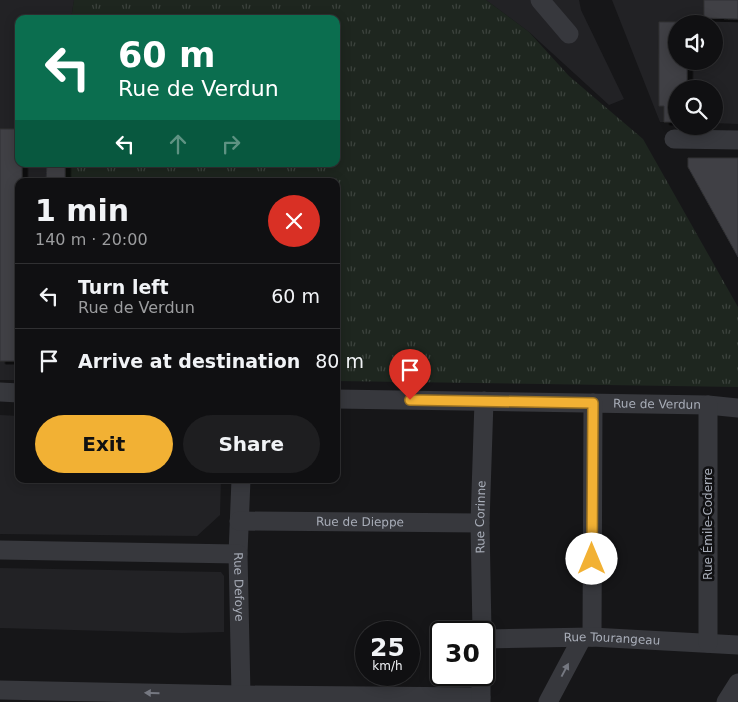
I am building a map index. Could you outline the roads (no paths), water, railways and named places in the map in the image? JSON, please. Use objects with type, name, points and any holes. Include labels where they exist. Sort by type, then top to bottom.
[{"type":"street","points":[[540,0],[569,34]]},
{"type":"street","points":[[674,140],[738,140]]},
{"type":"street","points":[[0,392],[15,393]]},
{"type":"street","name":"Rue de Verdun","points":[[340,399],[708,405],[738,408]]},
{"type":"street","name":"Rue Corinne","points":[[482,621],[480,523],[484,401]]},
{"type":"street","points":[[548,702],[587,638],[593,403]]},
{"type":"street","name":"Rue Émile-Coderre","points":[[708,405],[708,643]]},
{"type":"street","name":"Rue Defoye","points":[[241,483],[238,554],[242,695]]},
{"type":"street","name":"Rue de Dieppe","points":[[240,521],[480,523]]},
{"type":"street","points":[[0,550],[238,554]]},
{"type":"street","name":"Rue Tourangeau","points":[[495,639],[587,638],[738,645]]},
{"type":"street","points":[[726,702],[738,683]]},
{"type":"street","points":[[0,690],[481,700],[481,686]]}]
